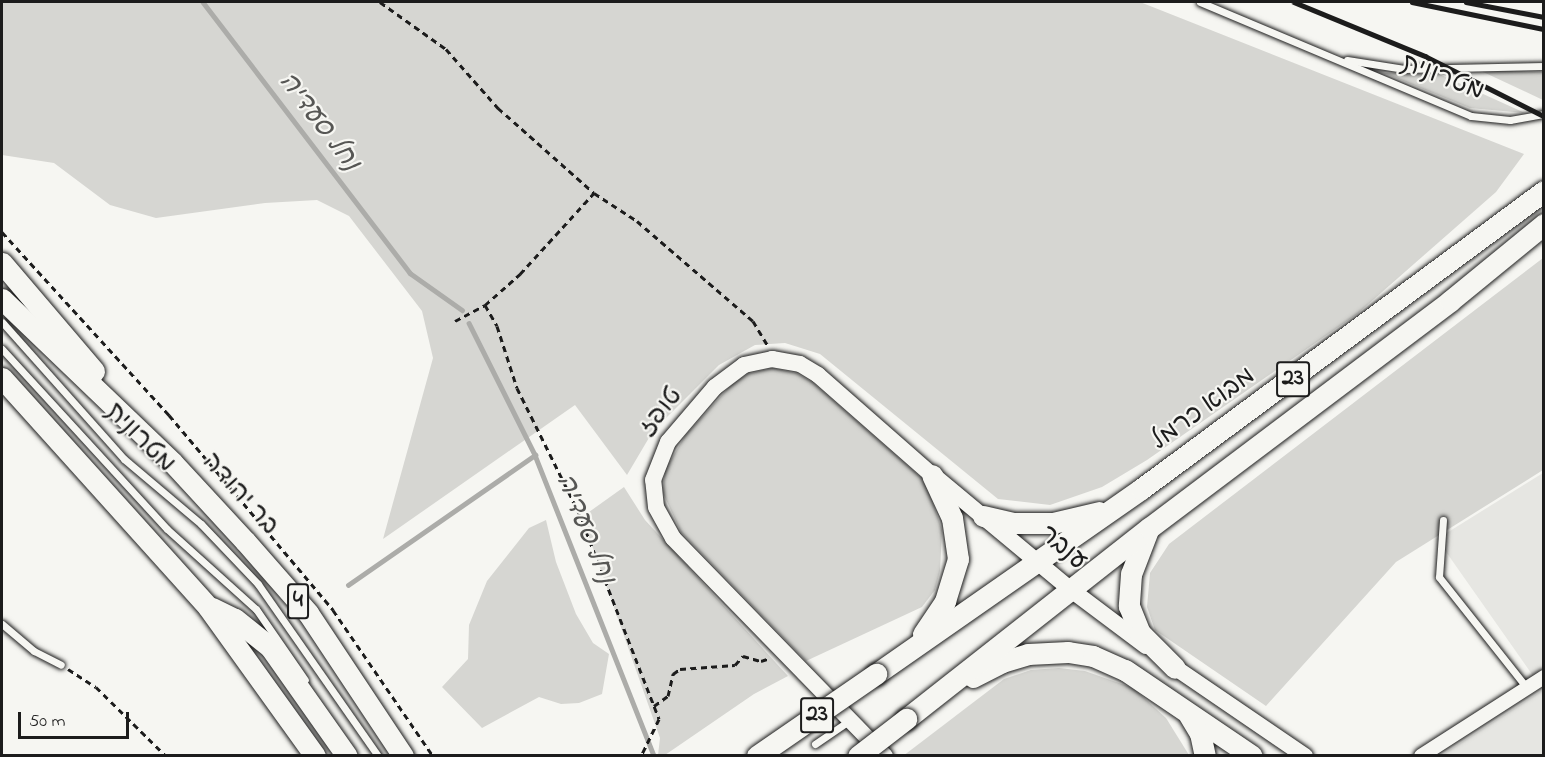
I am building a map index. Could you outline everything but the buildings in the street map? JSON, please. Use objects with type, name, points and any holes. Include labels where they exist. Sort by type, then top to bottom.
[{"type":"highway","name":"מבוא כרמל","points":[[1039,561],[1119,505],[1544,191]]},
{"type":"highway","name":"23","points":[[858,756],[1149,528],[1441,308],[1544,224]]},
{"type":"highway","points":[[2,263],[172,462]]},
{"type":"highway","name":"בר יהודה","points":[[2,299],[172,462],[308,613],[403,756]]},
{"type":"highway","points":[[2,378],[208,607],[315,756]]},
{"type":"highway","points":[[909,651],[939,611],[951,587],[958,559],[952,518],[932,474]]},
{"type":"highway","points":[[983,516],[1013,523],[1053,523],[1119,505]]},
{"type":"highway","points":[[1149,528],[1134,561],[1129,606],[1140,633],[1175,668]]},
{"type":"highway","name":"23","points":[[757,756],[1039,561]]},
{"type":"highway","points":[[208,607],[235,619],[270,647],[345,752]]},
{"type":"highway","points":[[936,696],[1002,662],[1028,654],[1068,652],[1107,661],[1252,756]]},
{"type":"highway","points":[[1182,709],[1200,733],[1205,756]]},
{"type":"street","name":"טופז","points":[[885,756],[673,538],[661,518],[653,495],[661,454],[685,421],[735,370],[772,359],[800,364],[832,386],[932,474]]},
{"type":"street","name":"ענבר","points":[[932,474],[1070,589],[1175,668],[1305,756]]},
{"type":"street","points":[[1421,756],[1544,678]]},
{"type":"lane","name":"מטרונית","points":[[1200,2],[1470,116],[1510,120],[1544,114]]},
{"type":"lane","name":"מטרונית","points":[[1330,56],[1390,68],[1544,66]]},
{"type":"lane","name":"מטרונית","points":[[2,322],[124,459],[201,524],[258,584],[378,756]]},
{"type":"lane","name":"מטרונית","points":[[2,349],[167,529],[256,609],[298,668],[345,752]]},
{"type":"lane","points":[[1443,520],[1440,577],[1527,688]]},
{"type":"lane","points":[[2,624],[34,651],[61,665]]},
{"type":"lane","points":[[815,744],[850,720]]},
{"type":"path","points":[[380,2],[446,49],[498,108],[594,193],[637,221],[753,321],[766,337],[772,359]]},
{"type":"path","points":[[455,321],[485,305],[520,274],[594,193]]},
{"type":"path","points":[[2,232],[169,415],[333,610],[433,756]]},
{"type":"path","points":[[485,305],[497,326],[517,388],[579,511],[659,719],[641,756]]},
{"type":"path","points":[[654,706],[668,696],[673,674],[680,669],[735,665],[743,656],[761,661],[786,654]]},
{"type":"path","points":[[61,665],[96,687],[166,756]]},
{"type":"shaded area","points":[[2,2],[1140,2],[1524,154],[1496,192],[1357,314],[1147,460],[1102,487],[1050,505],[998,499],[820,354],[785,343],[755,345],[719,365],[653,431],[627,475],[575,405],[383,539],[433,358],[422,311],[349,216],[317,200],[265,203],[156,218],[110,205],[54,163],[2,155]]},
{"type":"shaded area","points":[[1479,70],[1543,72],[1543,100]]},
{"type":"shaded area","points":[[1384,73],[1439,74],[1525,113],[1470,108]]},
{"type":"shaded area","points":[[1543,258],[1543,470],[1396,562],[1266,706],[1155,630],[1147,607],[1150,573],[1169,544]]},
{"type":"shaded area","points":[[772,368],[796,373],[812,382],[926,482],[942,530],[940,571],[935,590],[922,607],[806,661],[681,532],[663,493],[665,470],[685,436],[732,384],[748,374]]},
{"type":"shaded area","points":[[1543,473],[1543,690],[1437,539]]},
{"type":"shaded area","points":[[624,487],[645,520],[788,676],[754,694],[665,755],[658,755],[660,738],[582,517]]},
{"type":"shaded area","points":[[546,520],[556,562],[576,614],[593,643],[609,654],[602,694],[579,703],[561,704],[539,697],[482,728],[442,687],[468,659],[469,625],[487,581],[529,528]]},
{"type":"shaded area","points":[[1059,668],[1085,671],[1133,688],[1166,718],[1189,755],[903,756],[1004,679],[1031,670]]},
{"type":"shaded area","points":[[1543,690],[1543,755],[1442,755]]},
{"type":"waterway","name":"נחל סעדיה","points":[[203,2],[410,273],[462,310]]},
{"type":"waterway","name":"נחל סעדיה","points":[[469,323],[535,455],[654,756]]},
{"type":"waterway","points":[[348,585],[535,455]]},
{"type":"railway","points":[[1294,2],[1425,56],[1544,116]]},
{"type":"railway","points":[[1412,2],[1544,29]]},
{"type":"railway","points":[[1466,2],[1544,17]]}]
